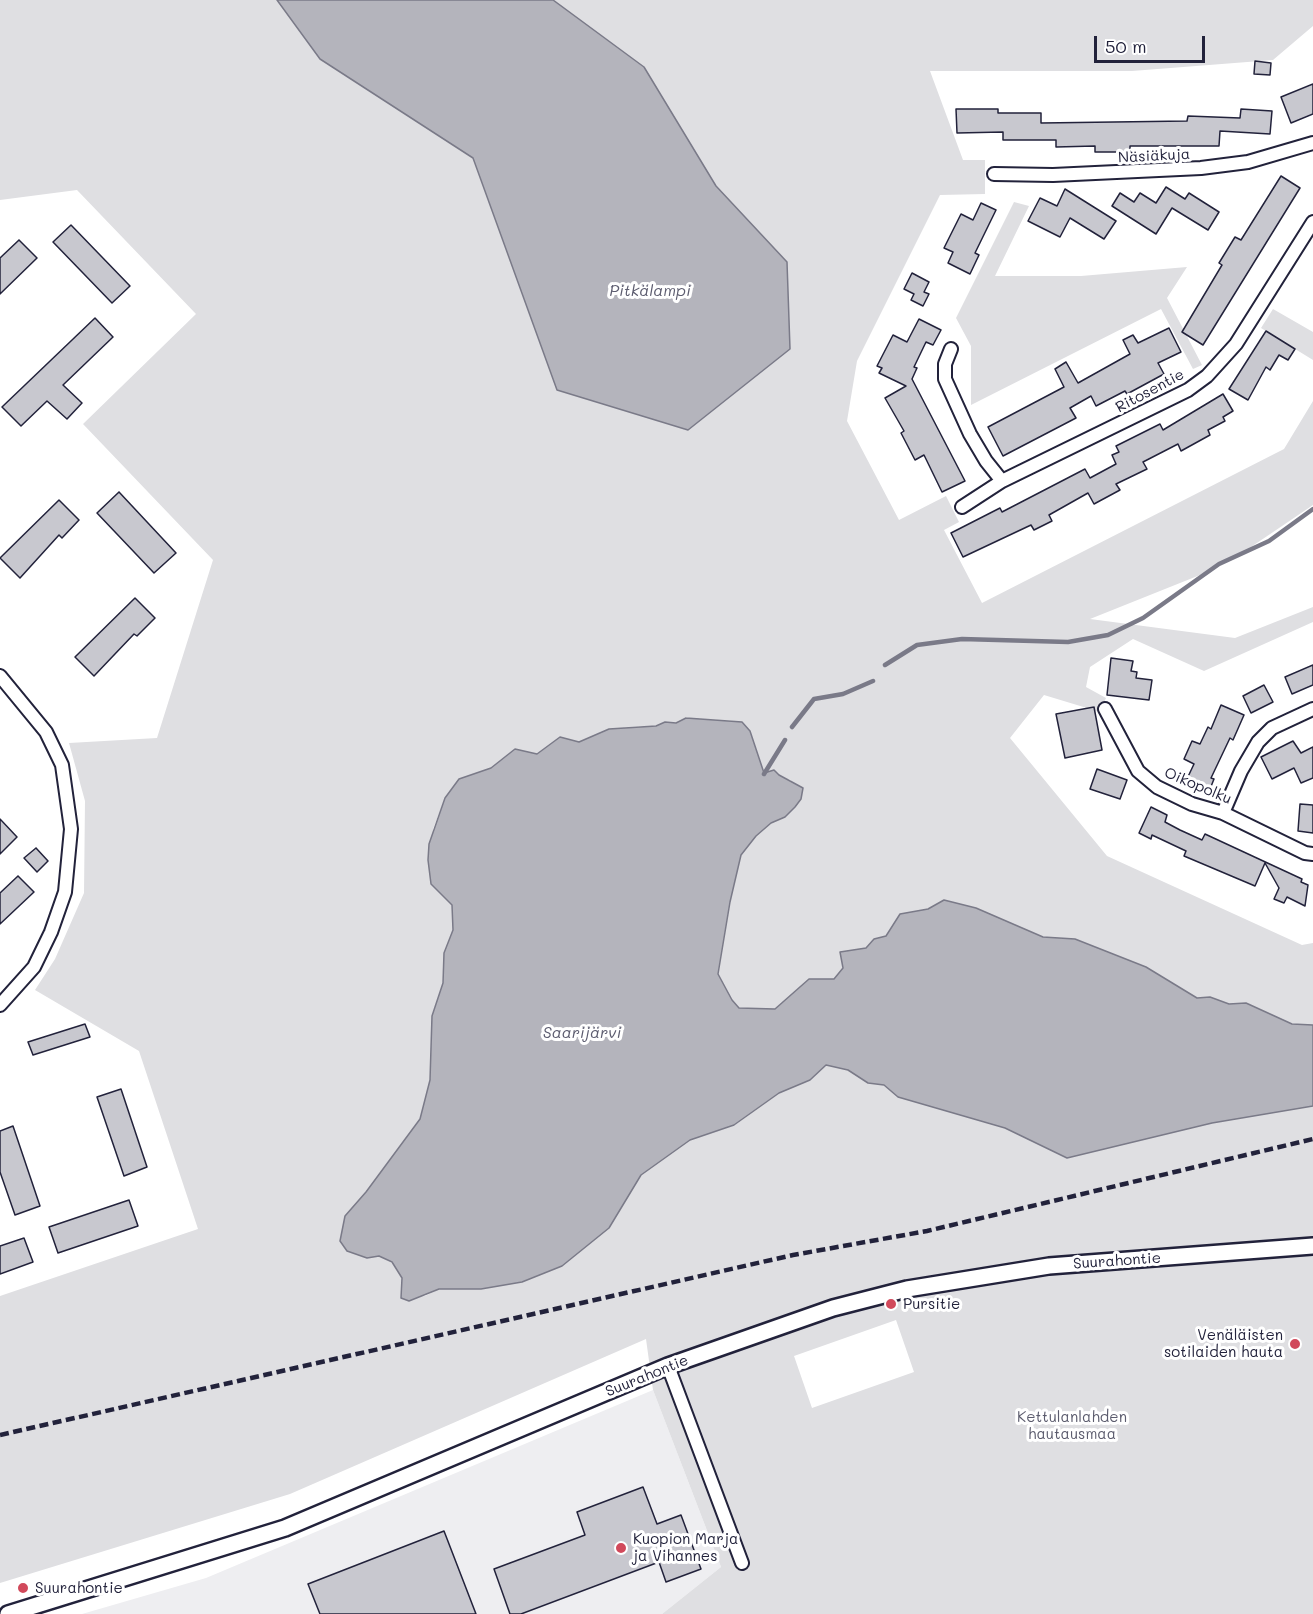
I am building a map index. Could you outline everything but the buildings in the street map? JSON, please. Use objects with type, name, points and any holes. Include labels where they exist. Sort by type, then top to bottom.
[{"type":"street","name":"Näsiäkuja","points":[[994,174],[1064,175],[1201,168],[1248,162],[1313,143]]},
{"type":"street","name":"Ritosentie","points":[[962,507],[1002,481],[1188,390],[1207,376],[1236,344],[1313,222]]},
{"type":"street","points":[[951,349],[945,364],[945,379],[970,434],[986,461],[1002,481]]},
{"type":"street","points":[[0,676],[30,709],[62,765],[71,829],[65,892],[51,932],[34,966],[0,1005]]},
{"type":"street","name":"Oikopolku","points":[[1105,709],[1138,771],[1157,788],[1192,804],[1223,813],[1305,853],[1313,854]]},
{"type":"street","points":[[1223,813],[1241,771],[1258,742],[1272,728],[1313,709]]},
{"type":"street","name":"Suurahontie","points":[[8,1614],[285,1528],[668,1366],[833,1308],[907,1289],[1049,1266],[1313,1246]]},
{"type":"street","points":[[668,1366],[742,1563]]},
{"type":"shaded area","points":[[653,1390],[721,1567],[662,1614],[82,1614],[206,1578]]},
{"type":"green space","name":"Kettulanlahden hautausmaa","points":[[0,0],[277,0],[320,59],[473,158],[557,390],[787,262],[716,186],[644,67],[553,0],[1313,0],[1313,26],[1273,60],[1132,71],[930,71],[963,160],[985,160],[985,194],[940,195],[857,361],[847,421],[899,520],[946,496],[959,522],[944,530],[982,603],[1284,449],[1313,401],[1313,505],[1251,547],[1200,575],[1090,619],[1235,638],[1313,607],[1313,622],[1204,671],[1133,639],[1090,667],[1086,687],[1106,698],[1100,712],[1044,695],[1010,738],[1107,856],[1302,945],[1313,943],[1313,1025],[1292,1024],[1246,1003],[1229,1004],[1210,997],[1197,998],[1146,967],[1075,939],[1043,937],[976,908],[944,900],[928,909],[900,914],[886,936],[874,939],[866,948],[840,952],[843,968],[834,979],[809,979],[775,1009],[739,1008],[718,974],[730,902],[741,855],[756,836],[771,823],[785,817],[791,780],[764,774],[755,745],[734,721],[686,718],[676,723],[665,722],[656,726],[627,727],[579,742],[560,737],[537,754],[515,749],[491,768],[459,779],[445,798],[433,829],[431,884],[452,905],[453,930],[444,953],[443,983],[432,1016],[430,1080],[420,1119],[366,1192],[345,1216],[367,1258],[379,1256],[397,1266],[402,1278],[401,1298],[425,1296],[439,1289],[481,1289],[522,1282],[562,1266],[609,1228],[641,1175],[670,1154],[690,1140],[735,1125],[779,1093],[810,1080],[826,1065],[848,1070],[868,1082],[884,1084],[898,1097],[1005,1128],[1067,1158],[1212,1123],[1313,1106],[1313,1614],[662,1614],[721,1567],[653,1390],[646,1339],[290,1494],[0,1583],[0,1296],[198,1229],[139,1051],[35,990],[55,959],[84,893],[85,801],[69,743],[157,738],[213,560],[83,424],[196,314],[77,190],[0,200]],"holes":[[[896,1320],[914,1372],[812,1408],[794,1356]]]},
{"type":"green space","points":[[1014,202],[1029,206],[995,276],[1081,276],[1187,267],[1167,298],[1202,365],[1193,369],[1161,309],[971,405],[971,346],[956,318]]},
{"type":"green space","points":[[1273,309],[1313,332],[1313,360],[1261,328]]},
{"type":"water","name":"Pitkälampi","points":[[277,0],[553,0],[644,67],[716,186],[787,262],[790,349],[688,430],[557,390],[473,158],[320,59]]},
{"type":"water","name":"Saarijärvi","points":[[686,718],[742,722],[750,731],[764,773],[774,770],[803,788],[801,799],[795,807],[785,817],[771,823],[756,836],[741,855],[730,902],[718,974],[739,1008],[775,1009],[809,979],[834,979],[843,968],[840,952],[866,948],[874,939],[886,936],[900,914],[928,909],[944,900],[976,908],[1043,937],[1075,939],[1146,967],[1197,998],[1210,997],[1229,1004],[1246,1003],[1292,1024],[1313,1025],[1313,1106],[1212,1123],[1067,1158],[1005,1128],[898,1097],[884,1085],[868,1083],[848,1070],[826,1065],[810,1080],[779,1093],[734,1125],[690,1140],[641,1175],[609,1228],[562,1266],[522,1282],[481,1289],[439,1289],[409,1301],[401,1298],[402,1278],[392,1262],[379,1256],[367,1258],[347,1251],[340,1241],[345,1216],[366,1192],[420,1119],[430,1080],[432,1016],[443,983],[444,953],[453,930],[452,905],[431,884],[428,860],[429,844],[445,798],[459,779],[491,768],[515,749],[537,754],[560,737],[579,742],[609,729],[656,726],[665,722],[676,723]]},
{"type":"waterway","points":[[885,665],[917,645],[962,639],[1068,642],[1108,635],[1143,618],[1219,564],[1269,541],[1313,509]]},
{"type":"waterway","points":[[792,727],[814,699],[843,694],[873,681]]},
{"type":"waterway","points":[[764,774],[785,740]]},
{"type":"railway","points":[[0,1435],[793,1255],[927,1231],[1313,1139]]},
{"type":"place","name":"Pursitie","points":[[891,1304]]},
{"type":"place","name":"Venäläisten sotilaiden hauta","points":[[1295,1344]]},
{"type":"place","name":"Kuopion Marja ja Vihannes","points":[[621,1548]]},
{"type":"place","name":"Suurahontie","points":[[23,1588]]}]
